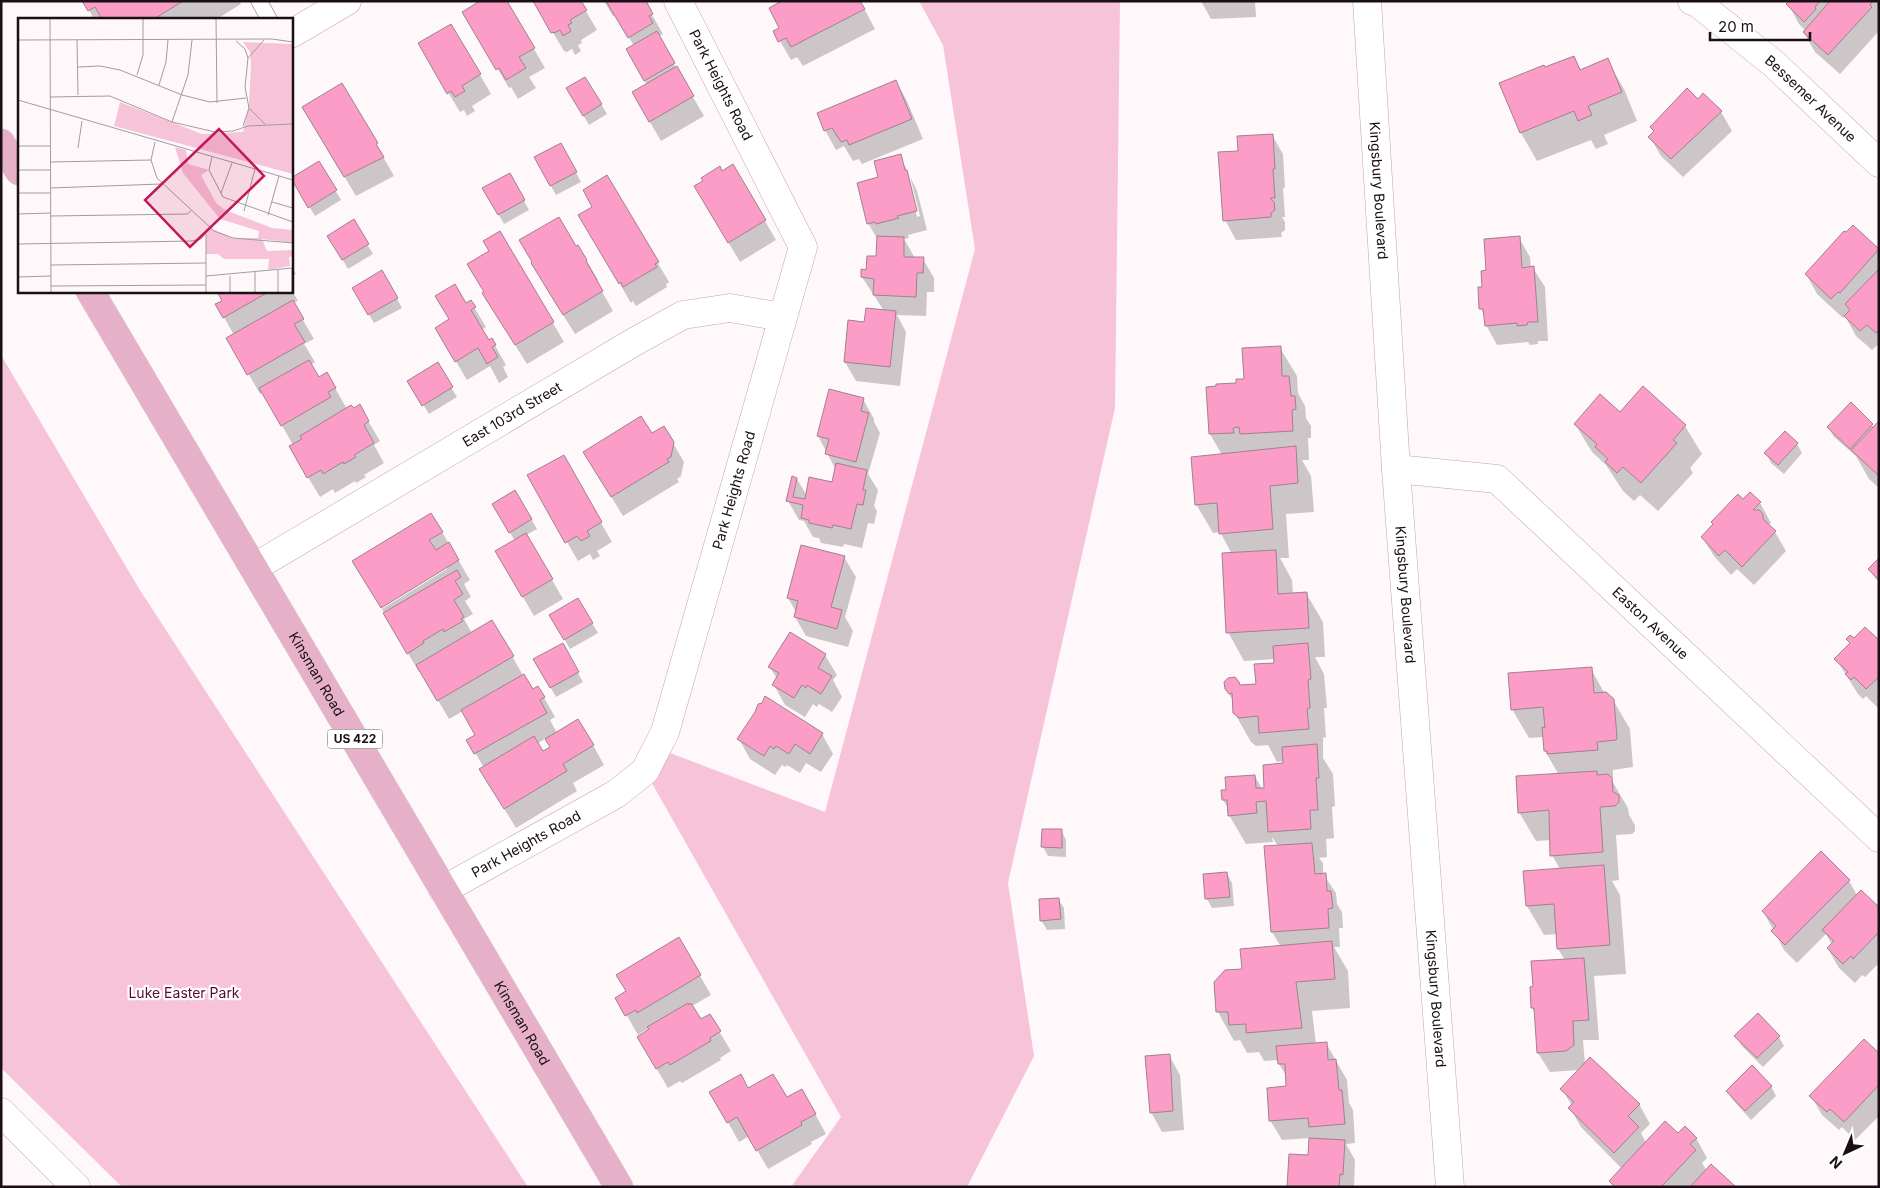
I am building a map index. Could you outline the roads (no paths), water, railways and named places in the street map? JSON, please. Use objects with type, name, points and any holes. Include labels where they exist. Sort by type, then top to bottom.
[{"type":"main road","points":[[1,142],[18,169]]},
{"type":"main road","name":"Kinsman Road","points":[[91,292],[255,567],[619,1187]]},
{"type":"street","points":[[292,33],[347,1]]},
{"type":"street","name":"Park Heights Road","points":[[443,890],[616,794],[645,770],[664,732],[803,247],[678,1]]},
{"type":"street","name":"Kingsbury Boulevard","points":[[1367,1],[1396,469],[1450,1187]]},
{"type":"street","name":"Bessemer Avenue","points":[[1692,1],[1699,4],[1774,64],[1879,163]]},
{"type":"street","name":"East 103rd Street","points":[[255,567],[634,342],[683,316],[730,308],[782,317]]},
{"type":"street","name":"Easton Avenue","points":[[1396,469],[1497,479],[1879,838]]},
{"type":"street","points":[[1,1112],[76,1187]]},
{"type":"lane","points":[[259,1],[268,18]]},
{"type":"park label","name":"Luke Easter Park","points":[[184,993]]}]
